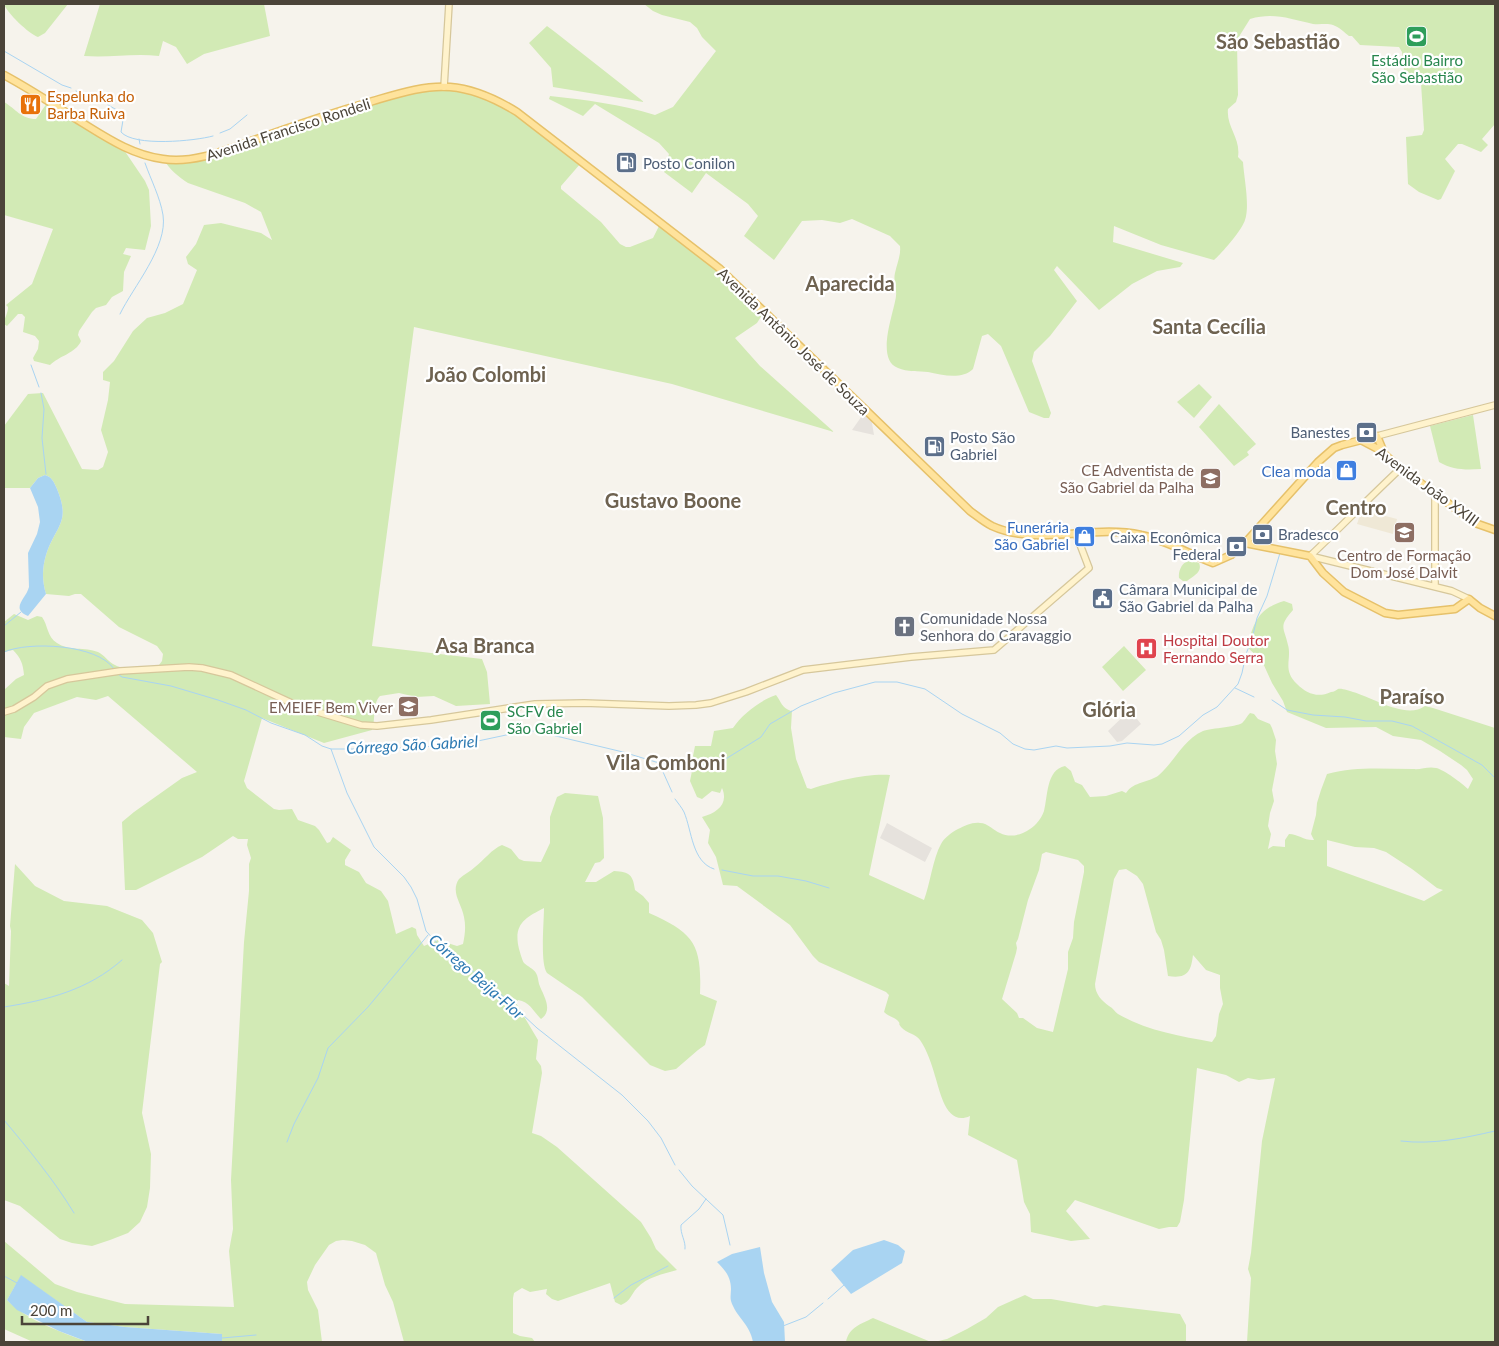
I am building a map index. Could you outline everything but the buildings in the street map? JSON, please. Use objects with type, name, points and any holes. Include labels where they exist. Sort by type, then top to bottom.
[{"type":"main road","name":"Avenida Francisco Rondeli","points":[[4,75],[126,148],[167,160],[206,156],[319,117],[407,92],[444,87],[475,92],[501,102]]},
{"type":"main road","name":"Avenida Antônio José de Souza","points":[[501,102],[719,268],[889,431],[896,440],[933,473],[970,511],[985,522],[1017,533],[1045,535],[1098,532],[1140,535],[1213,563],[1231,554],[1245,543]]},
{"type":"main road","points":[[1245,543],[1318,462],[1334,448],[1342,444],[1377,436],[1384,453]]},
{"type":"main road","name":"Avenida João XXIII","points":[[1361,440],[1384,453],[1401,468],[1475,523],[1495,530]]},
{"type":"main road","points":[[1245,543],[1308,555],[1323,573],[1344,592],[1385,613],[1398,615],[1455,609],[1469,599],[1480,608],[1495,616]]},
{"type":"street","points":[[444,87],[449,4]]},
{"type":"street","points":[[1377,436],[1495,406]]},
{"type":"street","points":[[1308,555],[1401,468]]},
{"type":"street","points":[[1435,494],[1435,586]]},
{"type":"street","points":[[4,712],[14,709],[56,682],[114,673],[189,667],[216,670],[248,682],[271,695],[298,706],[361,725],[377,726],[536,704],[584,703],[669,706],[711,703],[803,670],[940,654],[990,651],[998,648],[1089,568],[1076,534]]},
{"type":"street","points":[[1308,555],[1435,586],[1459,593],[1469,599]]},
{"type":"shaded area","points":[[864,413],[871,417],[874,435],[852,430]]},
{"type":"shaded area","points":[[1361,512],[1397,519],[1393,534],[1357,524]]},
{"type":"shaded area","points":[[1130,710],[1141,724],[1122,741],[1117,742],[1108,731]]},
{"type":"shaded area","points":[[887,823],[932,848],[925,862],[880,838]]},
{"type":"green space","points":[[4,4],[68,4],[45,33],[38,37],[18,22]]},
{"type":"green space","points":[[100,4],[264,4],[270,36],[204,54],[187,64],[176,47],[163,41],[159,56],[84,56]]},
{"type":"green space","points":[[644,4],[1495,4],[1495,124],[1482,139],[1488,145],[1481,152],[1458,144],[1445,159],[1455,171],[1441,199],[1438,200],[1419,192],[1408,184],[1406,137],[1422,135],[1424,130],[1421,83],[1405,81],[1402,52],[1399,47],[1360,45],[1352,36],[1331,24],[1313,24],[1274,16],[1250,19],[1237,43],[1238,95],[1236,102],[1228,109],[1229,121],[1237,144],[1238,157],[1243,162],[1247,207],[1243,224],[1214,260],[1161,245],[1114,226],[1113,242],[1183,263],[1180,267],[1157,271],[1132,284],[1099,310],[1057,266],[1054,270],[1077,301],[1050,336],[1034,352],[1032,361],[1051,413],[1049,418],[1044,418],[1029,412],[1001,346],[988,334],[982,336],[973,369],[963,375],[952,376],[905,370],[891,363],[887,346],[896,296],[895,276],[900,246],[890,236],[852,219],[840,223],[822,220],[802,221],[774,260],[744,236],[758,216],[748,204],[706,173],[692,193],[664,172],[669,154],[659,143],[595,104],[583,116],[549,99],[550,96],[590,101],[616,105],[655,115],[673,107],[716,51],[690,22],[662,15]]},
{"type":"green space","points":[[547,26],[644,102],[553,87],[551,68],[529,43]]},
{"type":"green space","points":[[447,89],[475,94],[502,105],[581,163],[561,186],[561,189],[601,222],[620,244],[630,247],[653,238],[660,224],[717,268],[762,315],[757,323],[735,338],[760,366],[834,432],[672,384],[414,327],[372,646],[482,659],[487,672],[490,704],[456,706],[434,696],[416,697],[399,693],[380,696],[375,707],[372,730],[324,743],[262,718],[244,781],[247,788],[274,809],[292,809],[298,820],[315,826],[327,843],[333,837],[351,850],[345,860],[345,865],[359,872],[366,883],[381,891],[388,901],[396,934],[412,927],[416,929],[417,935],[424,946],[438,940],[457,946],[463,944],[465,920],[456,893],[457,884],[461,877],[502,845],[511,849],[519,859],[541,862],[550,843],[550,817],[557,797],[565,793],[598,796],[603,818],[604,858],[600,862],[595,863],[585,882],[596,882],[614,871],[630,875],[635,890],[649,903],[649,913],[676,927],[692,942],[697,952],[699,963],[700,994],[717,1001],[705,1045],[676,1069],[665,1071],[650,1065],[582,997],[547,973],[543,952],[544,908],[531,915],[519,928],[519,949],[524,963],[537,974],[547,1007],[545,1015],[541,1019],[526,1003],[518,1000],[516,1003],[538,1040],[536,1059],[541,1066],[542,1073],[532,1133],[541,1136],[557,1147],[641,1222],[656,1249],[677,1270],[656,1276],[641,1284],[627,1302],[621,1305],[615,1302],[610,1283],[558,1301],[546,1294],[547,1289],[530,1292],[522,1288],[514,1293],[513,1298],[513,1333],[532,1338],[535,1342],[404,1342],[393,1302],[385,1285],[376,1253],[365,1245],[352,1241],[336,1241],[329,1245],[315,1265],[307,1282],[308,1290],[318,1310],[322,1342],[222,1342],[222,1334],[125,1327],[87,1322],[21,1276],[7,1300],[35,1320],[88,1342],[33,1342],[4,1329],[4,1241],[55,1284],[77,1292],[125,1304],[234,1307],[229,1251],[233,1229],[231,1180],[244,942],[251,858],[247,845],[248,839],[238,839],[233,836],[202,857],[136,890],[125,890],[122,822],[182,778],[197,772],[108,696],[96,700],[77,697],[34,713],[24,727],[21,739],[4,737],[4,690],[16,679],[24,675],[21,661],[16,653],[13,650],[4,652],[4,622],[14,614],[28,620],[37,616],[42,617],[51,638],[57,643],[66,647],[98,652],[113,664],[124,668],[135,669],[159,665],[163,654],[157,646],[119,627],[81,594],[69,596],[46,594],[43,579],[44,565],[46,555],[62,517],[61,500],[54,482],[45,475],[38,478],[30,488],[4,488],[4,426],[28,394],[43,393],[82,469],[98,470],[103,467],[108,452],[101,430],[110,382],[103,380],[103,372],[114,361],[133,331],[147,318],[165,313],[183,304],[197,270],[188,264],[186,257],[196,244],[204,225],[221,223],[261,233],[272,240],[261,212],[245,203],[188,183],[174,173],[164,160],[190,158],[367,104],[425,90]]},
{"type":"green space","points":[[4,102],[31,119],[36,119],[47,103],[124,150],[149,190],[151,226],[145,250],[126,248],[123,254],[131,256],[124,272],[123,291],[112,297],[106,305],[96,308],[92,312],[79,331],[78,335],[81,341],[79,345],[50,365],[34,361],[33,358],[38,349],[39,341],[35,336],[23,332],[25,317],[22,314],[18,314],[7,326],[4,324],[8,309],[6,305],[32,284],[53,229],[4,215]]},
{"type":"green space","points":[[1199,384],[1212,397],[1194,418],[1177,402]]},
{"type":"green space","points":[[1219,404],[1256,444],[1247,452],[1249,455],[1234,466],[1199,427]]},
{"type":"green space","points":[[1473,415],[1481,469],[1459,469],[1439,462],[1430,426]]},
{"type":"green space","points":[[1190,560],[1199,563],[1200,569],[1197,574],[1187,581],[1183,581],[1179,578],[1180,570]]},
{"type":"green space","points":[[1284,601],[1292,604],[1293,610],[1285,620],[1283,627],[1289,650],[1289,669],[1292,679],[1305,690],[1313,694],[1322,695],[1343,689],[1399,709],[1417,710],[1425,706],[1495,728],[1495,1342],[1247,1342],[1251,1278],[1248,1269],[1262,1141],[1275,1078],[1259,1080],[1248,1078],[1239,1082],[1226,1075],[1197,1068],[1184,1200],[1180,1222],[1177,1227],[1159,1229],[1075,1200],[1066,1211],[1090,1239],[1071,1241],[1031,1232],[1030,1214],[1024,1202],[1017,1160],[968,1135],[970,1116],[962,1118],[955,1116],[945,1106],[929,1058],[920,1040],[903,1029],[897,1020],[884,1012],[889,995],[819,962],[790,925],[737,886],[723,885],[716,857],[708,843],[710,830],[702,817],[720,807],[723,803],[724,794],[722,788],[720,793],[712,791],[702,799],[697,797],[690,781],[692,771],[690,766],[695,746],[711,746],[714,731],[733,728],[752,708],[776,695],[783,706],[792,710],[791,728],[796,759],[807,788],[811,789],[861,777],[890,775],[869,875],[924,900],[936,856],[946,837],[969,824],[977,823],[986,824],[1004,835],[1016,835],[1027,831],[1036,824],[1043,814],[1051,778],[1059,768],[1065,766],[1071,771],[1075,782],[1082,785],[1090,797],[1106,796],[1122,791],[1126,793],[1133,786],[1159,775],[1184,745],[1196,735],[1207,730],[1241,724],[1250,713],[1270,724],[1276,740],[1277,764],[1272,790],[1274,801],[1268,826],[1271,834],[1268,849],[1273,846],[1285,847],[1285,840],[1289,834],[1314,840],[1311,834],[1317,803],[1327,774],[1359,769],[1433,768],[1439,769],[1458,780],[1468,789],[1473,779],[1467,770],[1421,740],[1393,736],[1376,727],[1326,728],[1287,712],[1262,661],[1247,647],[1258,618],[1275,604]],"holes":[[[1327,840],[1355,847],[1374,848],[1386,852],[1437,888],[1443,890],[1424,901],[1327,866]],[[1046,852],[1078,860],[1084,866],[1073,938],[1068,952],[1068,969],[1053,1032],[1037,1028],[1023,1018],[1019,1018],[1017,1013],[1002,999],[1042,854]],[[1126,869],[1137,876],[1143,884],[1156,932],[1164,950],[1168,976],[1174,977],[1187,973],[1191,966],[1193,955],[1206,970],[1220,975],[1223,1004],[1219,1014],[1216,1036],[1212,1042],[1140,1025],[1118,1014],[1099,997],[1095,984],[1114,879],[1119,870]]]},
{"type":"green space","points":[[1124,646],[1146,670],[1123,691],[1102,667]]},
{"type":"green space","points":[[15,864],[35,886],[64,901],[107,906],[142,920],[153,933],[162,962],[160,964],[142,1113],[151,1154],[150,1188],[147,1207],[140,1222],[128,1233],[92,1246],[60,1239],[20,1206],[4,1200],[4,983],[9,986],[10,926]]},
{"type":"green space","points":[[1025,1295],[1033,1299],[1051,1299],[1097,1307],[1104,1305],[1180,1314],[1186,1325],[1186,1342],[934,1342],[947,1339],[967,1329],[986,1318],[998,1307]]},
{"type":"green space","points":[[873,1318],[931,1342],[846,1342],[853,1329]]},
{"type":"water","points":[[45,475],[54,482],[63,509],[60,524],[50,545],[43,570],[46,594],[28,616],[20,610],[20,606],[29,587],[28,553],[37,534],[40,522],[38,507],[30,488],[38,478]]},
{"type":"water","points":[[884,1240],[898,1245],[905,1251],[902,1263],[851,1294],[831,1270],[853,1250]]},
{"type":"water","points":[[760,1247],[764,1273],[772,1302],[784,1322],[785,1342],[753,1342],[749,1330],[733,1307],[729,1277],[717,1262],[732,1254]]},
{"type":"water","points":[[21,1275],[87,1322],[125,1327],[222,1334],[222,1342],[88,1342],[59,1331],[17,1310],[7,1300]]},
{"type":"waterway","points":[[4,51],[62,85],[71,88]]},
{"type":"waterway","points":[[76,91],[103,102]]},
{"type":"waterway","points":[[108,105],[124,114],[121,132],[128,137],[138,140],[165,142],[213,136]]},
{"type":"waterway","points":[[220,133],[230,129],[247,115]]},
{"type":"waterway","points":[[139,139],[140,144]]},
{"type":"waterway","points":[[120,314],[155,253],[163,227],[160,202],[145,163]]},
{"type":"waterway","points":[[31,365],[39,387]]},
{"type":"waterway","points":[[41,393],[44,409],[42,438],[46,474]]},
{"type":"waterway","name":"Córrego São Gabriel","points":[[118,674],[122,677],[171,686],[218,700],[246,710],[271,723],[305,735],[322,746],[331,749],[381,749],[459,745],[525,731],[535,731],[623,752],[659,763],[691,767],[712,765],[724,760],[761,737],[770,724],[801,706],[834,693],[875,682],[897,682],[925,689],[962,714],[1000,733],[1013,744],[1025,749],[1034,750],[1056,746],[1067,748],[1110,746],[1127,743],[1154,745],[1162,744],[1179,736],[1203,715],[1217,707],[1238,684],[1257,618],[1267,596],[1280,553]]},
{"type":"waterway","points":[[4,626],[21,612]]},
{"type":"waterway","name":"Córrego São Gabriel","points":[[4,652],[29,646],[62,647],[93,654],[106,661],[114,669]]},
{"type":"waterway","points":[[1235,688],[1254,697]]},
{"type":"waterway","points":[[1272,700],[1287,710],[1313,715],[1345,717],[1366,721],[1392,721],[1412,726],[1482,765],[1495,778]]},
{"type":"waterway","name":"Córrego Beija-Flor","points":[[331,749],[347,793],[374,847],[404,877],[411,887],[417,899],[426,931],[439,945],[493,987],[537,1028],[622,1095],[648,1121],[661,1138],[675,1165]]},
{"type":"waterway","points":[[659,763],[672,792]]},
{"type":"waterway","points":[[675,799],[684,812],[697,853],[701,860],[714,869]]},
{"type":"waterway","points":[[722,870],[753,876],[778,876],[806,881],[829,888]]},
{"type":"waterway","points":[[287,1142],[294,1124],[318,1078],[328,1048],[368,1007],[428,935]]},
{"type":"waterway","points":[[4,1007],[36,1001],[67,992],[95,979],[122,960]]},
{"type":"waterway","points":[[4,1120],[50,1177],[74,1213]]},
{"type":"waterway","points":[[1401,1141],[1437,1141],[1495,1131]]},
{"type":"waterway","name":"Córrego Beija-Flor","points":[[679,1170],[692,1186],[723,1215],[730,1245]]},
{"type":"waterway","points":[[685,1249],[681,1225],[699,1209],[706,1199]]},
{"type":"waterway","points":[[614,1298],[631,1285],[668,1266]]},
{"type":"waterway","points":[[4,1276],[17,1283]]},
{"type":"waterway","points":[[828,1299],[844,1285]]},
{"type":"waterway","points":[[783,1326],[806,1317],[823,1303]]},
{"type":"waterway","points":[[222,1338],[256,1335]]},
{"type":"place","name":"Estádio Bairro São Sebastião","points":[[1417,37]]},
{"type":"place","name":"Espelunka do Barba Ruiva","points":[[31,105]]},
{"type":"place","name":"Posto Conilon","points":[[627,163]]},
{"type":"place","name":"Banestes","points":[[1366,432]]},
{"type":"place","name":"Posto São Gabriel","points":[[934,446]]},
{"type":"place","name":"Clea moda","points":[[1347,471]]},
{"type":"place","name":"CE Adventista de São Gabriel da Palha","points":[[1210,479]]},
{"type":"place","name":"Centro de Formação Dom José Dalvit","points":[[1404,532]]},
{"type":"place","name":"Bradesco","points":[[1262,534]]},
{"type":"place","name":"Funerária São Gabriel","points":[[1085,536]]},
{"type":"place","name":"Caixa Econômica Federal","points":[[1237,546]]},
{"type":"place","name":"Câmara Municipal de São Gabriel da Palha","points":[[1103,598]]},
{"type":"place","name":"Comunidade Nossa Senhora do Caravaggio","points":[[904,627]]},
{"type":"place","name":"Hospital Doutor Fernando Serra","points":[[1147,649]]},
{"type":"place","name":"EMEIEF Bem Viver","points":[[409,707]]},
{"type":"place","name":"SCFV de São Gabriel","points":[[491,720]]},
{"type":"district","name":"São Sebastião","points":[[1278,41]]},
{"type":"district","name":"Aparecida","points":[[850,283]]},
{"type":"district","name":"Santa Cecília","points":[[1209,326]]},
{"type":"district","name":"João Colombi","points":[[486,374]]},
{"type":"district","name":"Gustavo Boone","points":[[673,500]]},
{"type":"district","name":"Centro","points":[[1356,507]]},
{"type":"district","name":"Asa Branca","points":[[485,645]]},
{"type":"district","name":"Paraíso","points":[[1412,696]]},
{"type":"district","name":"Glória","points":[[1109,709]]},
{"type":"district","name":"Vila Comboni","points":[[666,762]]}]
